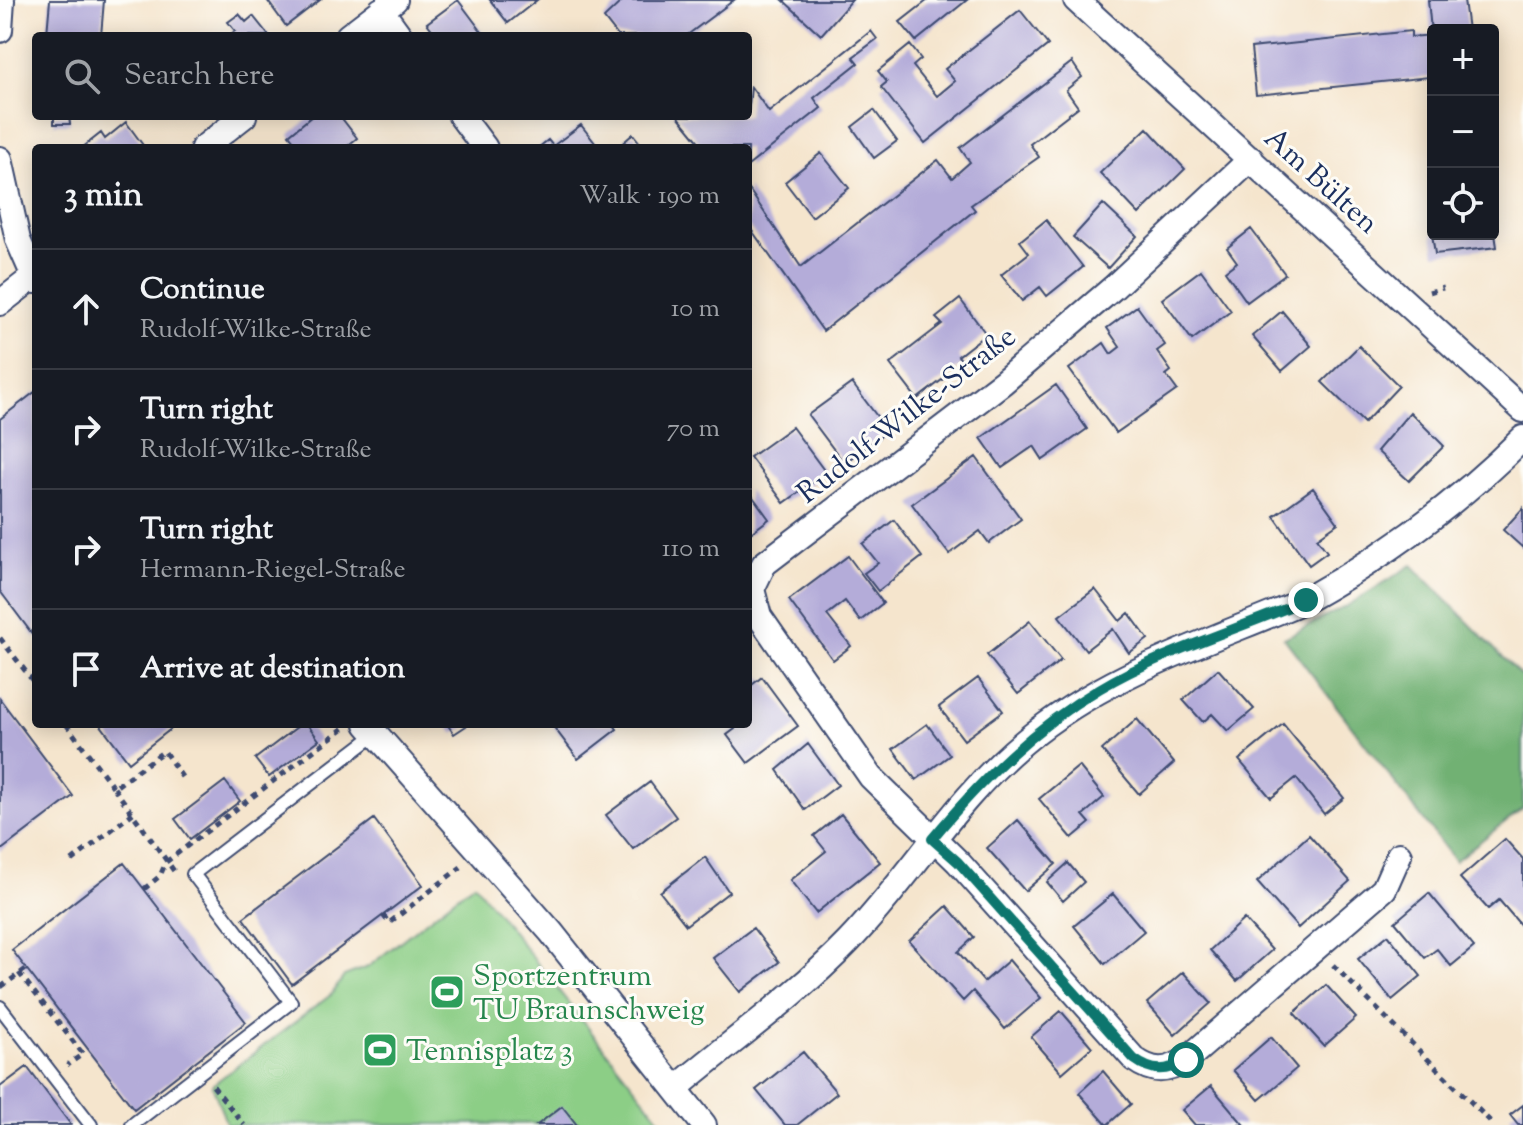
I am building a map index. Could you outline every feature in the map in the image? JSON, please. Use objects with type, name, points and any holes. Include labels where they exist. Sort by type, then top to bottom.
[{"type":"street","points":[[0,30],[2,0]]},
{"type":"street","name":"Am Bülten","points":[[1076,0],[1523,410]]},
{"type":"street","points":[[353,32],[388,5],[398,32]]},
{"type":"street","points":[[208,144],[239,120]]},
{"type":"street","points":[[464,120],[482,144]]},
{"type":"street","points":[[0,159],[18,240],[32,270]]},
{"type":"street","name":"Rudolf-Wilke-Straße","points":[[1251,159],[1113,288],[1013,373],[764,564],[752,589],[759,616],[871,777],[958,862],[1134,1059],[1147,1069],[1161,1070],[1186,1060],[1384,889],[1399,855]]},
{"type":"street","points":[[0,303],[32,279]]},
{"type":"street","points":[[676,1088],[815,974],[850,940],[978,784],[1025,741],[1100,688],[1159,660],[1277,613],[1335,584],[1458,499],[1523,438]]},
{"type":"street","points":[[371,729],[551,932],[704,1125]]},
{"type":"lane","points":[[132,1125],[291,1002],[193,874],[371,729]]},
{"type":"lane","points":[[0,1007],[91,1125]]},
{"type":"path","points":[[0,638],[32,680]]},
{"type":"path","points":[[69,728],[166,862],[184,880],[193,874]]},
{"type":"path","points":[[144,889],[160,876],[166,862],[344,728]]},
{"type":"path","points":[[114,788],[164,751],[182,777]]},
{"type":"path","points":[[72,861],[133,813]]},
{"type":"path","points":[[383,915],[389,923],[461,866]]},
{"type":"path","points":[[1315,947],[1494,1125]]},
{"type":"path","points":[[0,987],[26,969]]},
{"type":"path","points":[[19,973],[83,1054],[53,1076]]},
{"type":"path","points":[[212,1085],[244,1125]]},
{"type":"green space","points":[[1412,565],[1523,678],[1523,808],[1455,861],[1284,638],[1345,607]]},
{"type":"green space","name":"Sportzentrum TU Braunschweig","points":[[474,883],[663,1123],[227,1125],[212,1085],[332,994],[344,976],[368,967]]},
{"type":"building","points":[[50,0],[104,0],[101,32],[47,32]]},
{"type":"building","points":[[267,0],[320,0],[286,26]]},
{"type":"building","points":[[458,0],[482,32],[434,32],[427,23]]},
{"type":"building","points":[[490,0],[537,0],[508,23]]},
{"type":"building","points":[[623,0],[734,0],[691,32],[615,32],[604,18]]},
{"type":"building","points":[[783,0],[852,0],[821,35]]},
{"type":"building","points":[[928,0],[967,0],[916,41],[900,22]]},
{"type":"building","points":[[1428,0],[1464,0],[1467,24],[1430,24]]},
{"type":"building","points":[[1020,10],[1048,45],[925,143],[881,87],[887,82],[878,71],[910,45],[921,59],[913,66],[937,96],[955,81],[945,69]]},
{"type":"building","points":[[239,14],[246,22],[253,16],[266,32],[234,32],[228,22]]},
{"type":"building","points":[[871,31],[877,39],[853,57],[858,63],[814,98],[821,108],[752,163],[752,144],[701,144],[681,120],[752,120],[752,88],[769,112]]},
{"type":"building","points":[[1411,31],[1411,37],[1427,36],[1427,77],[1256,95],[1251,48]]},
{"type":"building","points":[[1072,62],[1082,77],[1066,90],[1078,107],[1030,144],[1039,157],[971,205],[975,210],[823,331],[752,231],[752,194],[801,267],[938,160],[952,178],[970,162],[960,148]]},
{"type":"building","points":[[874,110],[897,141],[874,158],[852,127]]},
{"type":"building","points":[[54,120],[70,120],[70,124],[54,124]]},
{"type":"building","points":[[307,120],[343,120],[357,138],[350,144],[297,144],[289,135]]},
{"type":"building","points":[[126,122],[142,144],[87,144],[101,133],[105,139]]},
{"type":"building","points":[[581,125],[596,144],[556,144]]},
{"type":"building","points":[[1147,128],[1185,169],[1139,214],[1100,173]]},
{"type":"building","points":[[633,134],[641,144],[622,144]]},
{"type":"building","points":[[821,153],[849,188],[812,217],[785,182]]},
{"type":"building","points":[[1103,204],[1137,236],[1108,268],[1073,237]]},
{"type":"building","points":[[1046,220],[1083,267],[1047,296],[1040,287],[1022,301],[1001,275],[1029,253],[1020,241]]},
{"type":"building","points":[[1251,229],[1285,274],[1247,302],[1225,271],[1237,262],[1227,248]]},
{"type":"building","points":[[1433,240],[1496,240],[1497,247],[1435,254]]},
{"type":"building","points":[[1201,270],[1231,311],[1192,340],[1162,299]]},
{"type":"building","points":[[960,299],[986,334],[958,356],[964,363],[917,399],[890,364],[942,324],[936,318]]},
{"type":"building","points":[[1137,306],[1165,345],[1157,351],[1171,371],[1166,375],[1177,390],[1116,433],[1069,369],[1104,343],[1111,354],[1120,347],[1107,328]]},
{"type":"building","points":[[1282,311],[1311,346],[1282,371],[1252,336]]},
{"type":"building","points":[[1359,346],[1399,386],[1364,423],[1322,382]]},
{"type":"building","points":[[852,383],[888,431],[844,463],[808,415]]},
{"type":"building","points":[[1056,385],[1087,429],[1043,460],[1034,446],[1002,468],[981,438]]},
{"type":"building","points":[[32,394],[32,634],[0,591],[0,419]]},
{"type":"building","points":[[1410,412],[1444,446],[1409,481],[1377,451]]},
{"type":"building","points":[[792,427],[826,473],[784,503],[752,456]]},
{"type":"building","points":[[976,457],[1021,519],[989,543],[980,531],[949,554],[912,504]]},
{"type":"building","points":[[1313,488],[1338,523],[1317,538],[1327,552],[1309,565],[1274,516]]},
{"type":"building","points":[[752,496],[769,519],[752,532]]},
{"type":"building","points":[[1523,508],[1523,548],[1503,530]]},
{"type":"building","points":[[894,520],[922,557],[878,591],[864,573],[878,563],[863,544]]},
{"type":"building","points":[[848,556],[883,603],[860,621],[845,601],[827,615],[851,646],[833,660],[789,600]]},
{"type":"building","points":[[1095,589],[1120,621],[1129,613],[1148,639],[1129,653],[1113,629],[1086,650],[1059,616]]},
{"type":"building","points":[[1030,621],[1061,660],[1018,694],[987,655]]},
{"type":"building","points":[[1218,669],[1254,709],[1228,731],[1212,714],[1203,722],[1183,700]]},
{"type":"building","points":[[762,677],[798,726],[748,763],[727,735],[734,728],[752,728],[752,685]]},
{"type":"building","points":[[978,678],[1003,711],[964,740],[939,707]]},
{"type":"building","points":[[0,699],[73,796],[0,851]]},
{"type":"building","points":[[1137,719],[1174,763],[1139,794],[1102,750]]},
{"type":"building","points":[[927,724],[950,755],[916,780],[893,749]]},
{"type":"building","points":[[1283,724],[1344,798],[1324,814],[1296,778],[1271,798],[1239,760]]},
{"type":"building","points":[[103,728],[172,728],[129,762]]},
{"type":"building","points":[[296,728],[310,728],[319,740],[269,777],[255,759]]},
{"type":"building","points":[[555,728],[617,729],[578,759]]},
{"type":"building","points":[[808,744],[838,785],[805,810],[777,770]]},
{"type":"building","points":[[1079,766],[1104,797],[1083,815],[1090,823],[1072,838],[1039,799]]},
{"type":"building","points":[[225,781],[240,801],[190,839],[175,819]]},
{"type":"building","points":[[650,782],[676,817],[633,849],[606,815]]},
{"type":"building","points":[[841,814],[880,862],[816,913],[790,880],[826,851],[814,836]]},
{"type":"building","points":[[374,819],[423,885],[292,984],[243,918]]},
{"type":"building","points":[[1018,820],[1056,864],[1025,891],[987,848]]},
{"type":"building","points":[[1309,835],[1350,881],[1298,928],[1257,882]]},
{"type":"building","points":[[1505,839],[1523,859],[1523,928],[1499,900],[1488,909],[1460,878]]},
{"type":"building","points":[[705,857],[729,892],[686,925],[660,892]]},
{"type":"building","points":[[124,863],[246,1022],[134,1109],[12,950]]},
{"type":"building","points":[[1068,863],[1084,882],[1063,901],[1047,882]]},
{"type":"building","points":[[1429,893],[1474,947],[1451,966],[1437,949],[1425,958],[1395,922]]},
{"type":"building","points":[[1113,894],[1144,931],[1105,964],[1074,926]]},
{"type":"building","points":[[947,906],[974,937],[958,952],[984,982],[1009,960],[1041,998],[1005,1029],[973,991],[963,1001],[909,941]]},
{"type":"building","points":[[1244,919],[1272,950],[1237,981],[1210,950]]},
{"type":"building","points":[[753,928],[779,962],[740,992],[713,958]]},
{"type":"building","points":[[1388,935],[1421,976],[1392,1000],[1358,959]]},
{"type":"building","points":[[1183,972],[1211,1003],[1175,1035],[1147,1003]]},
{"type":"building","points":[[1326,985],[1356,1018],[1324,1046],[1294,1013]]},
{"type":"building","points":[[1061,1011],[1092,1047],[1062,1073],[1031,1037]]},
{"type":"building","points":[[1271,1037],[1297,1068],[1259,1100],[1233,1070]]},
{"type":"building","points":[[803,1052],[837,1093],[797,1125],[785,1125],[756,1090]]},
{"type":"building","points":[[27,1067],[71,1125],[0,1125],[0,1087]]},
{"type":"building","points":[[1103,1071],[1131,1104],[1107,1125],[1079,1093]]},
{"type":"building","points":[[1211,1086],[1244,1125],[1195,1125],[1182,1110]]},
{"type":"building","points":[[1523,1105],[1523,1125],[1518,1125],[1510,1115]]},
{"type":"building","points":[[562,1106],[577,1125],[537,1125]]},
{"type":"place","name":"Sportzentrum TU Braunschweig","points":[[447,992]]},
{"type":"place","name":"Tennisplatz 3","points":[[380,1050]]},
{"type":"route","points":[[1186,1060],[1161,1070],[1147,1069],[1134,1059],[958,862],[932,839],[978,784],[1025,741],[1100,688],[1159,660],[1306,600]]}]
